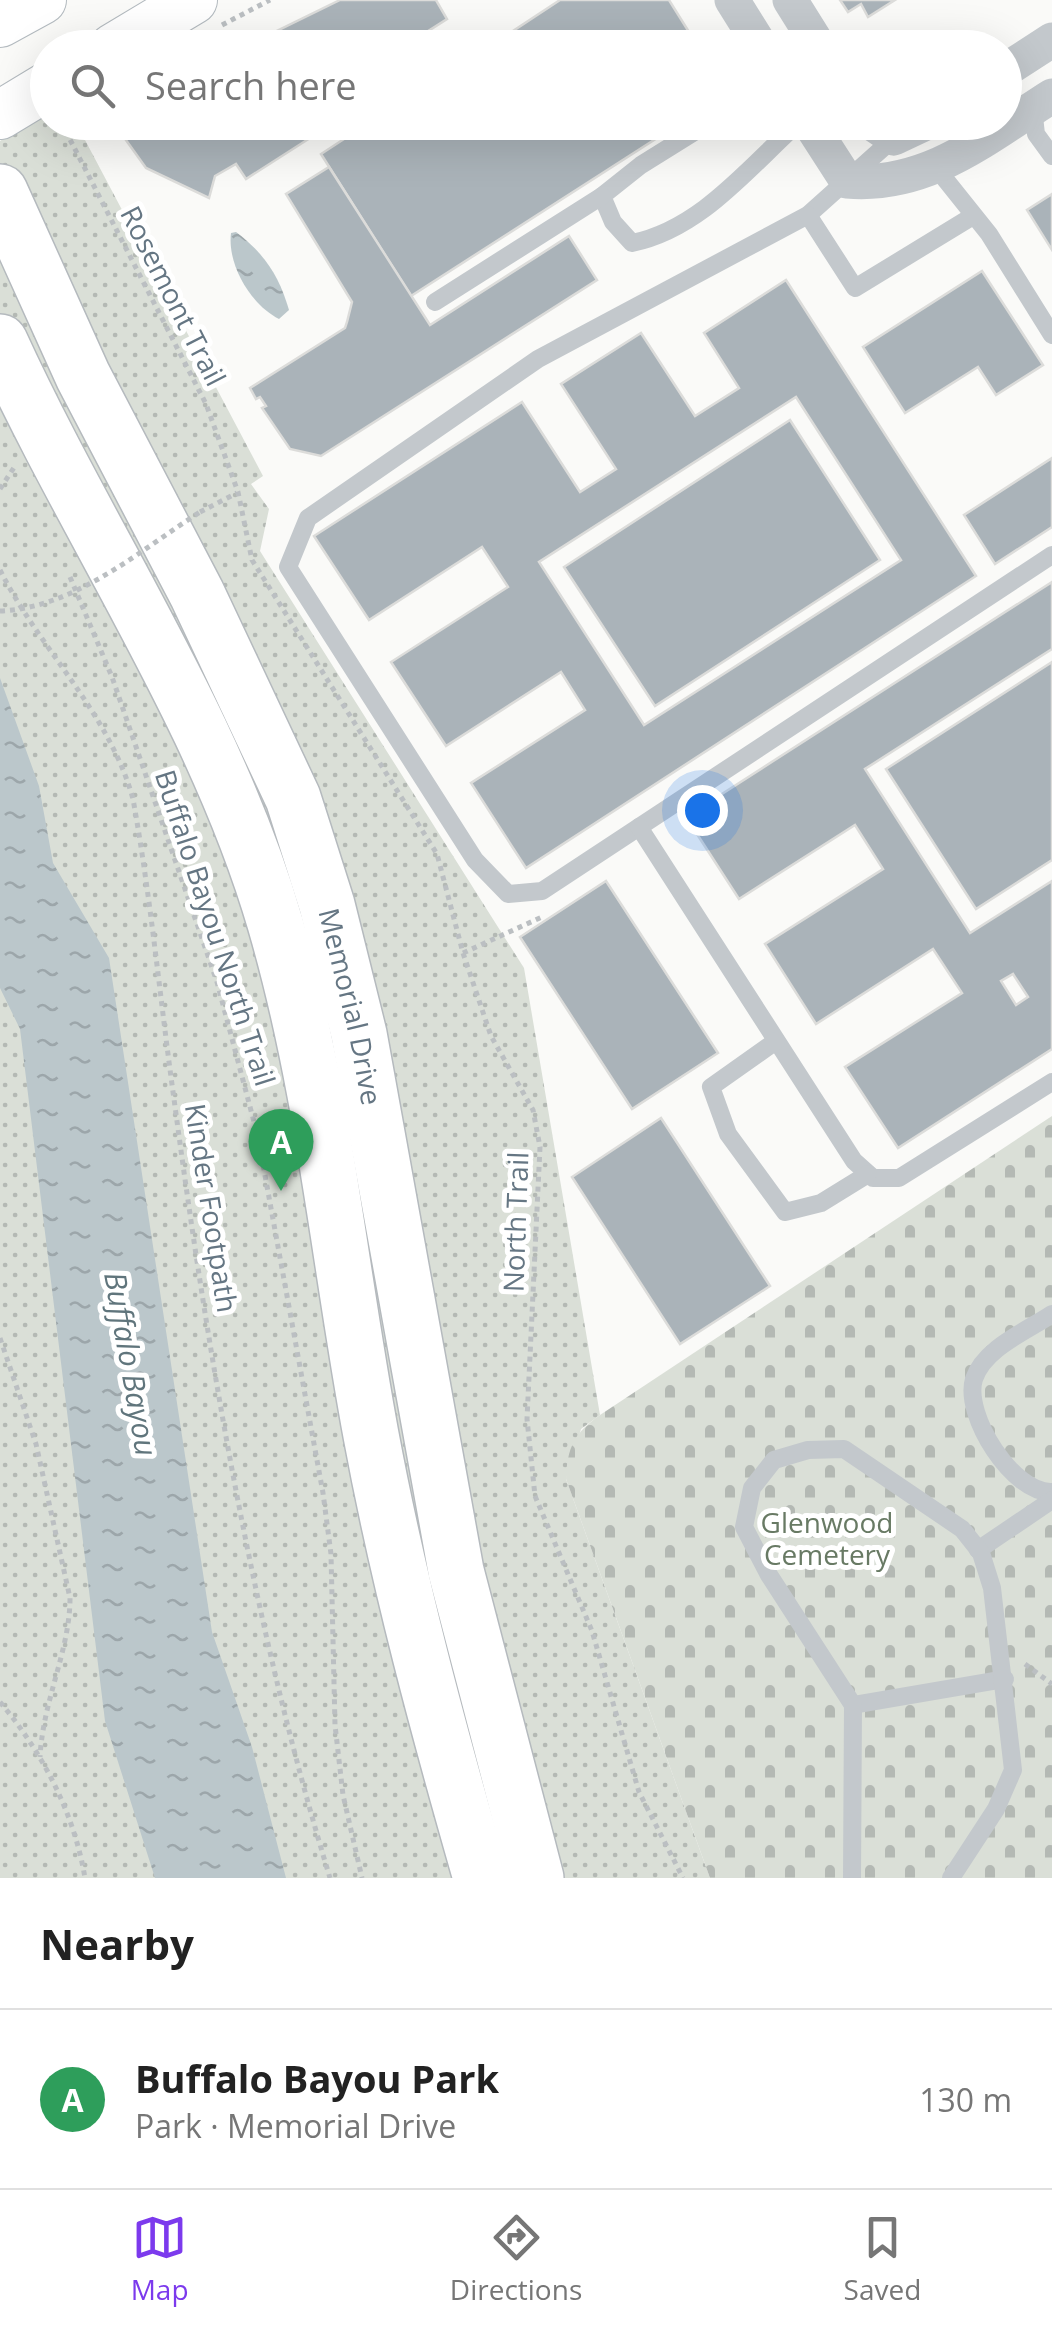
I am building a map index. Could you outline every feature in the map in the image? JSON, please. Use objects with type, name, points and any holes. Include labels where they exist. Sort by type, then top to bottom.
[{"type":"main road","points":[[0,23],[42,0]]},
{"type":"main road","points":[[143,30],[194,0]]},
{"type":"main road","points":[[0,115],[30,97]]},
{"type":"main road","name":"Memorial Drive","points":[[0,192],[83,376],[248,697],[294,798],[327,904],[360,1034],[456,1571],[536,1878]]},
{"type":"main road","name":"Memorial Drive","points":[[0,342],[197,723],[238,819],[274,920],[306,1042],[371,1433],[402,1584],[481,1878]]},
{"type":"street","points":[[732,0],[746,30]]},
{"type":"street","points":[[790,0],[809,30]]},
{"type":"street","points":[[1022,60],[1052,40]]},
{"type":"street","points":[[1022,84],[1046,104],[1022,118]]},
{"type":"street","points":[[821,140],[847,181],[876,184],[936,169],[985,140]]},
{"type":"street","points":[[911,140],[936,169]]},
{"type":"lane","points":[[1046,104],[1036,134],[1052,156]]},
{"type":"lane","points":[[435,302],[602,196],[681,140]]},
{"type":"lane","points":[[602,196],[613,222],[632,243],[651,239],[736,186],[782,140]]},
{"type":"lane","points":[[890,140],[808,216],[538,359],[308,518],[288,566],[474,860],[508,894],[542,891],[1052,555]]},
{"type":"lane","points":[[936,169],[989,234],[1052,336]]},
{"type":"lane","points":[[808,216],[855,288],[973,216]]},
{"type":"lane","points":[[639,827],[854,1161],[868,1174],[900,1178],[1052,1082]]},
{"type":"lane","points":[[776,1041],[711,1087],[728,1134],[785,1212],[820,1203],[868,1174]]},
{"type":"lane","points":[[1052,1314],[988,1356],[974,1380],[975,1410],[1002,1462],[1022,1484],[1052,1492]]},
{"type":"lane","points":[[852,1878],[853,1706],[744,1528],[752,1488],[774,1460],[808,1450],[844,1450],[962,1529],[978,1550],[992,1588],[1014,1770],[996,1809],[951,1878]]},
{"type":"lane","points":[[978,1550],[1052,1500]]},
{"type":"lane","points":[[853,1706],[1004,1679]]},
{"type":"path","name":"Rosemont Trail","points":[[71,140],[206,404],[238,492]]},
{"type":"path","points":[[0,489],[16,464],[22,477]]},
{"type":"path","points":[[0,611],[33,608],[65,597],[238,492]]},
{"type":"path","name":"North Trail","points":[[238,492],[252,560],[437,854],[491,1036],[533,1110],[540,1147],[527,1419],[535,1496],[592,1631],[639,1792],[683,1878]]},
{"type":"path","name":"Kinder Footpath","points":[[0,570],[34,628],[90,706],[126,774],[149,890],[173,1097],[237,1486],[274,1670],[330,1878]]},
{"type":"path","name":"Buffalo Bayou North Trail","points":[[68,572],[112,676],[217,982],[258,1137],[323,1493],[331,1554],[336,1725],[343,1795],[362,1878]]},
{"type":"path","points":[[126,774],[143,768]]},
{"type":"path","points":[[463,952],[550,913],[542,891]]},
{"type":"path","points":[[0,1338],[36,1444],[66,1576],[70,1623],[42,1714],[40,1757]]},
{"type":"path","points":[[0,1702],[40,1757],[68,1813],[85,1878]]},
{"type":"green space","points":[[30,122],[30,140],[85,140],[263,476],[251,484],[269,509],[260,551],[524,968],[600,1415],[581,1429],[566,1479],[710,1878],[0,1878],[0,141]]},
{"type":"green space","name":"Glenwood Cemetery","points":[[1052,1116],[1052,1878],[710,1878],[566,1479],[574,1442],[600,1415]]},
{"type":"water","points":[[236,232],[263,257],[281,287],[289,310],[279,319],[250,294],[237,271],[231,245],[231,233]]},
{"type":"water","name":"Buffalo Bayou","points":[[0,678],[39,786],[53,863],[109,958],[212,1632],[252,1747],[286,1878],[155,1878],[105,1721],[20,1029],[0,988]]},
{"type":"building","points":[[340,0],[436,0],[447,19],[430,30],[279,30]]},
{"type":"building","points":[[560,0],[669,0],[688,30],[514,30]]},
{"type":"building","points":[[840,0],[895,0],[868,17],[861,4],[848,12]]},
{"type":"building","points":[[126,140],[307,140],[246,179],[236,164],[215,176],[209,198],[146,168]]},
{"type":"building","points":[[342,140],[654,140],[411,296],[321,154]]},
{"type":"building","points":[[329,167],[430,325],[569,236],[597,280],[321,456],[290,449],[262,408],[266,406],[250,388],[345,328],[352,302],[286,194]]},
{"type":"building","points":[[1052,194],[1052,250],[1027,210]]},
{"type":"building","points":[[982,271],[1043,365],[996,395],[978,367],[905,413],[863,347]]},
{"type":"building","points":[[786,280],[976,576],[526,868],[471,783],[585,710],[561,672],[446,746],[391,662],[508,587],[482,547],[369,620],[314,536],[522,402],[580,492],[616,469],[561,384],[641,333],[695,416],[739,388],[704,333]],"holes":[[[796,397],[901,560],[644,725],[539,562]]]},
{"type":"building","points":[[790,420],[880,560],[655,706],[564,567]]},
{"type":"building","points":[[1052,458],[1052,527],[995,564],[964,515]]},
{"type":"building","points":[[1052,582],[1052,649],[865,769],[970,933],[1052,881],[1052,1049],[898,1148],[845,1067],[962,993],[933,949],[816,1024],[765,944],[883,869],[855,825],[739,899],[686,817]],"holes":[[[1013,974],[1028,997],[1016,1005],[1001,981]]]},
{"type":"building","points":[[1052,662],[1052,860],[976,909],[886,769]]},
{"type":"building","points":[[606,881],[718,1053],[632,1109],[520,937]]},
{"type":"building","points":[[661,1118],[770,1286],[680,1344],[572,1177]]},
{"type":"place","name":"Buffalo Bayou Park","points":[[281,1191]]}]
